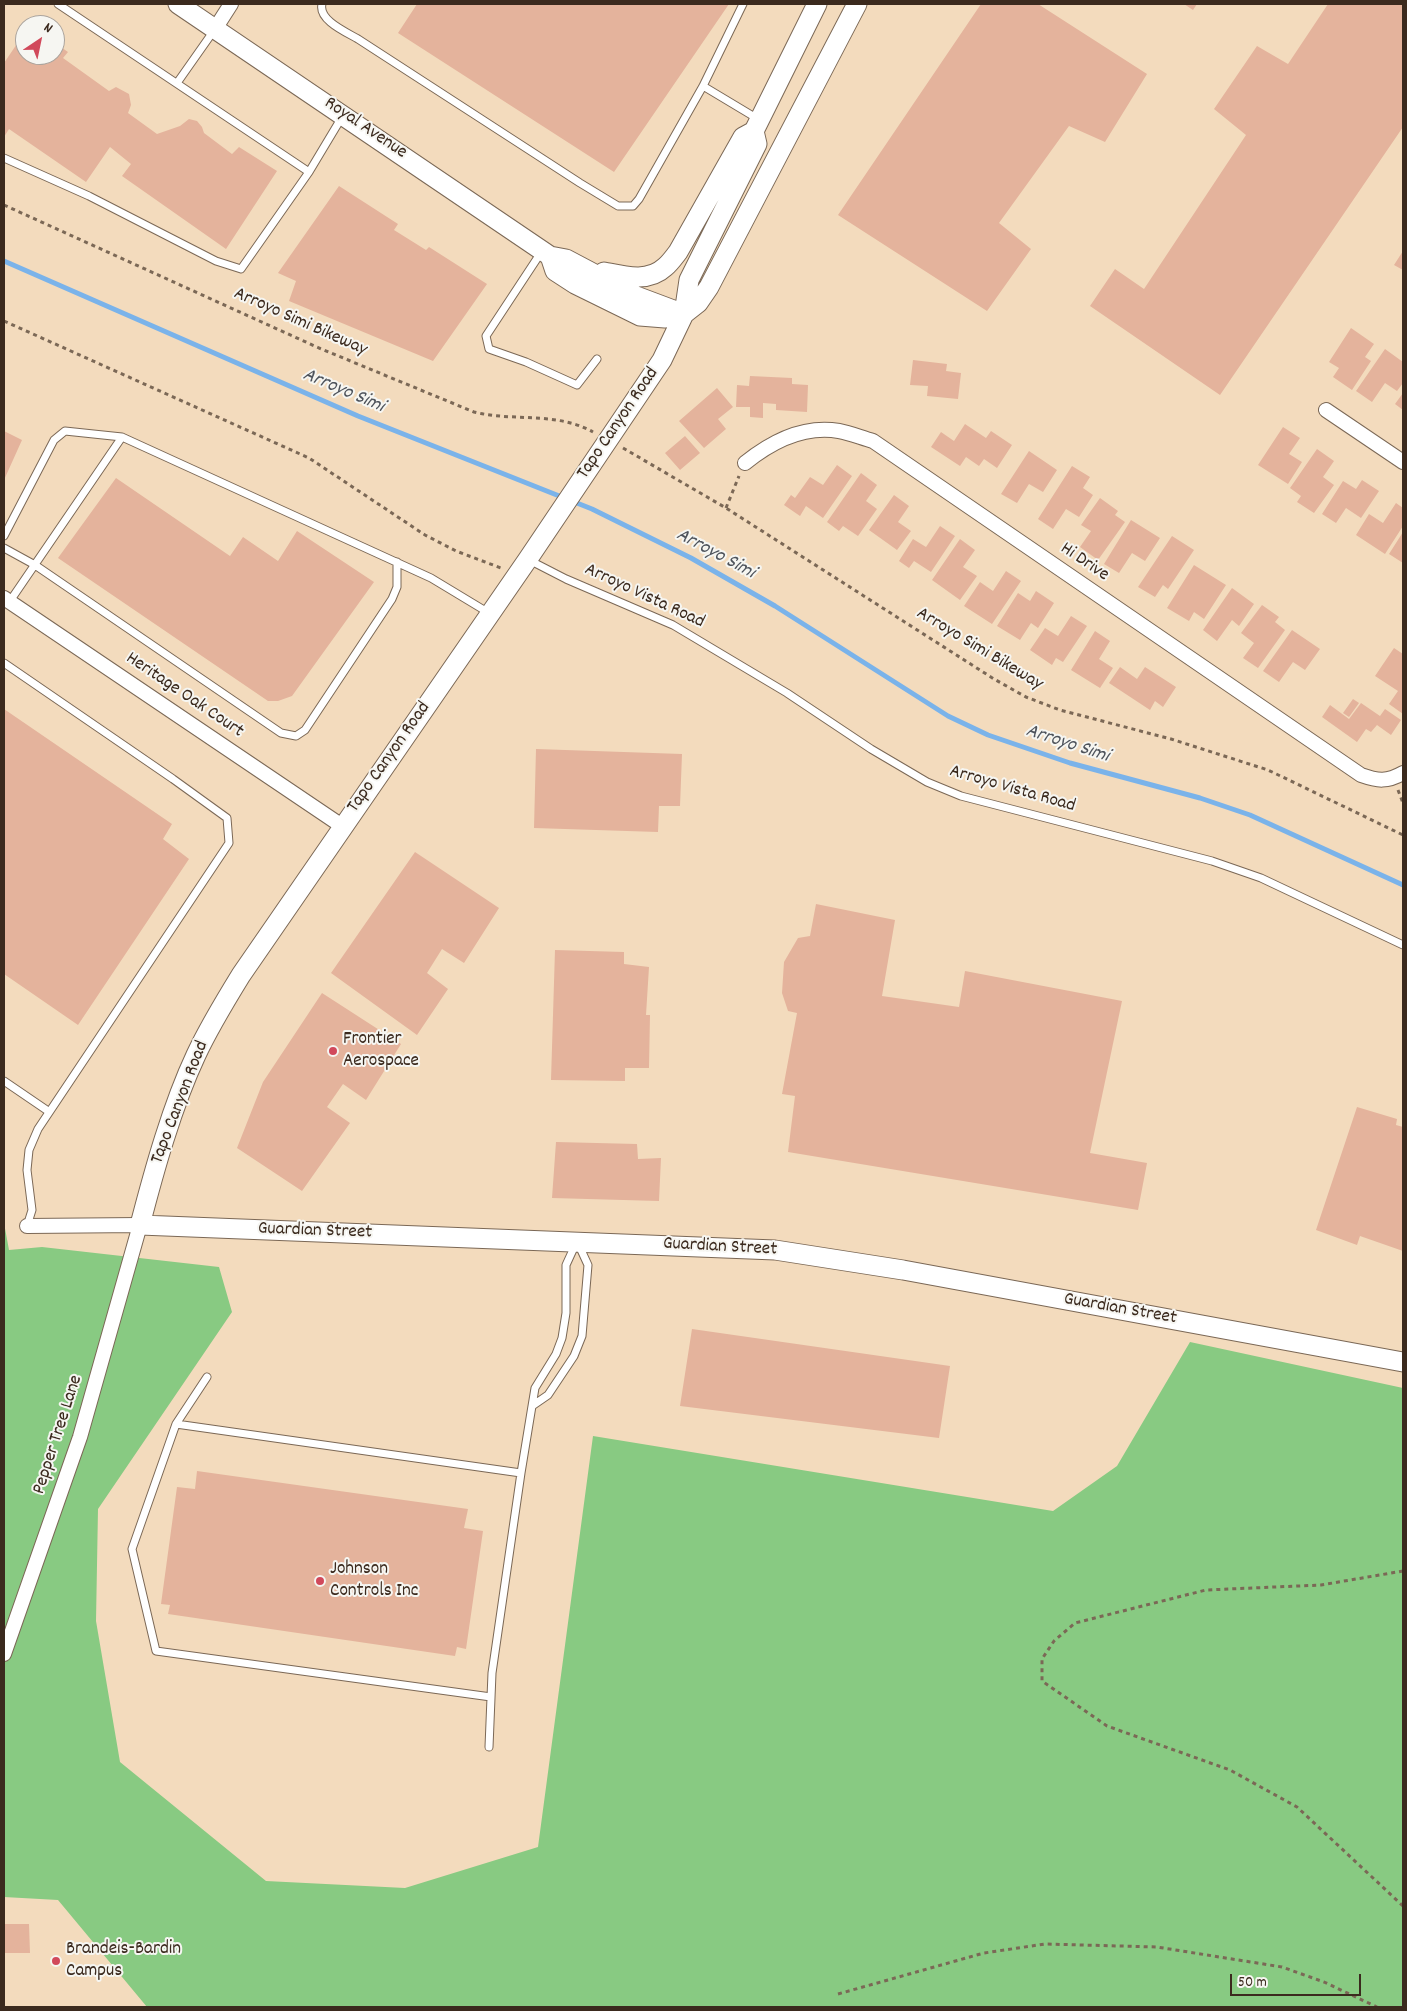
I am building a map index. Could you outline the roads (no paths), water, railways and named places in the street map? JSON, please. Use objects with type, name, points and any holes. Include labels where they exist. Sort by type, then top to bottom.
[{"type":"street","name":"Royal Avenue","points":[[178,4],[546,254],[566,259],[636,296],[684,314]]},
{"type":"street","points":[[215,29],[232,4]]},
{"type":"street","name":"Tapo Canyon Road","points":[[140,1225],[172,1118],[196,1057],[213,1021],[241,975],[342,826],[528,559],[662,360],[684,314],[689,280],[756,144],[757,125],[817,4]]},
{"type":"street","name":"Tapo Canyon Road","points":[[684,314],[698,304],[709,287],[856,4]]},
{"type":"street","points":[[585,268],[632,278],[652,275],[665,268],[678,252],[743,137],[757,125]]},
{"type":"street","name":"Royal Avenue","points":[[546,254],[555,271],[575,284],[640,316],[665,318],[684,314]]},
{"type":"street","points":[[1326,410],[1403,462]]},
{"type":"street","name":"Hi Drive","points":[[745,463],[763,448],[793,435],[809,431],[838,431],[873,441],[1361,775],[1376,781],[1398,776]]},
{"type":"street","name":"Heritage Oak Court","points":[[7,600],[342,826]]},
{"type":"street","name":"Guardian Street","points":[[27,1226],[140,1225],[775,1250],[923,1274],[1403,1362]]},
{"type":"street","name":"Pepper Tree Lane","points":[[4,1654],[80,1437],[140,1225]]},
{"type":"lane","points":[[58,4],[309,172]]},
{"type":"lane","points":[[322,4],[321,8],[324,17],[618,206],[633,206],[639,199],[703,86],[743,4]]},
{"type":"lane","points":[[177,83],[215,29]]},
{"type":"lane","points":[[703,86],[757,125]]},
{"type":"lane","points":[[4,158],[89,196],[216,261],[241,269],[309,172],[343,115]]},
{"type":"lane","points":[[546,254],[486,336],[489,349],[526,362],[577,385],[597,358]]},
{"type":"lane","points":[[4,536],[54,440],[65,431],[122,437],[432,578],[490,614]]},
{"type":"lane","points":[[7,600],[35,565],[122,437]]},
{"type":"lane","points":[[4,548],[35,565],[281,732],[296,736],[305,730],[392,599],[397,587],[397,562]]},
{"type":"lane","name":"Arroyo Vista Road","points":[[528,559],[566,579],[673,625],[788,693],[871,749],[926,782],[961,796],[1228,866],[1269,881],[1403,946]]},
{"type":"lane","points":[[4,663],[173,778],[227,818],[229,843],[48,1111],[29,1150],[27,1170],[32,1210],[27,1226]]},
{"type":"lane","points":[[4,1081],[48,1111]]},
{"type":"lane","points":[[489,1747],[492,1673],[535,1388],[556,1354],[562,1338],[566,1313],[566,1265],[577,1241]]},
{"type":"lane","points":[[532,1406],[548,1394],[574,1356],[582,1336],[588,1266],[577,1241]]},
{"type":"lane","points":[[207,1377],[176,1424],[132,1549],[156,1651],[491,1697]]},
{"type":"lane","points":[[176,1424],[521,1473]]},
{"type":"waterway","name":"Arroyo Simi","points":[[4,261],[358,416],[592,509],[691,558],[775,606],[948,716],[988,735],[1070,763],[1200,798],[1250,815],[1403,885]]},
{"type":"place","name":"Frontier Aerospace","points":[[333,1051]]},
{"type":"place","name":"Johnson Controls Inc","points":[[320,1581]]},
{"type":"place","name":"Brandeis-Bardin Campus","points":[[56,1961]]}]
